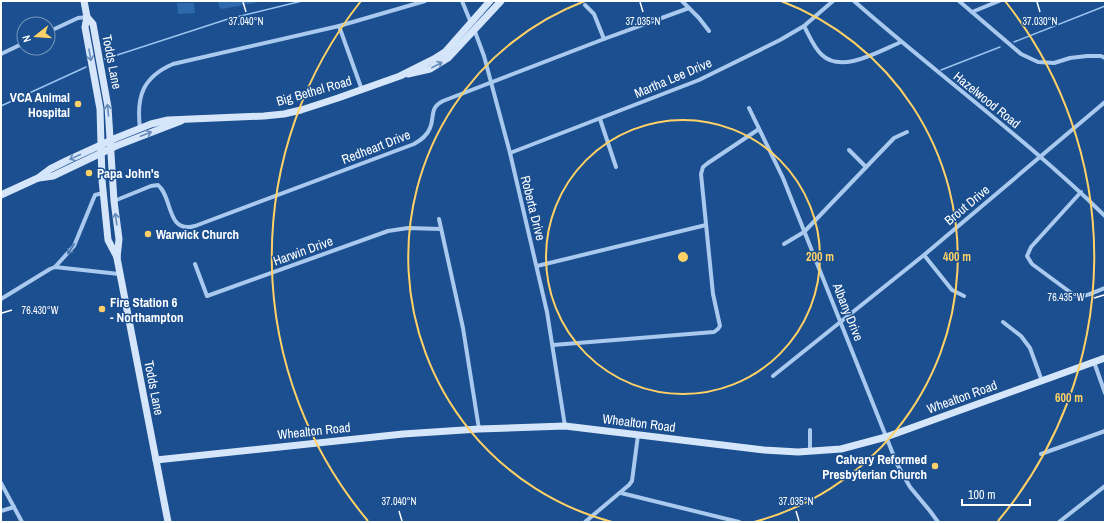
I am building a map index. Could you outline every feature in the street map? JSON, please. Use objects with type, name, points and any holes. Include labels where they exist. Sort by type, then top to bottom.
[{"type":"main road","name":"Todds Lane","points":[[84,1],[87,16],[85,27],[100,109],[103,193],[108,240],[117,258],[168,522]]},
{"type":"main road","name":"Big Bethel Road","points":[[1,195],[38,178],[50,169],[110,140],[140,128],[168,120],[284,114],[315,106],[400,76],[441,55],[490,1]]},
{"type":"main road","name":"Big Bethel Road","points":[[400,76],[422,71],[445,61],[501,1]]},
{"type":"main road","name":"Todds Lane","points":[[87,16],[93,24],[105,86],[114,201],[119,238],[117,258]]},
{"type":"main road","name":"Big Bethel Road","points":[[38,178],[53,176],[110,149],[185,120]]},
{"type":"main road","name":"Whealton Road","points":[[156,460],[403,434],[479,428],[565,426],[764,450],[810,452],[841,449],[886,436],[1105,358]]},
{"type":"street","points":[[140,128],[139,110],[143,91],[153,76],[162,69],[173,64],[339,26],[425,1]]},
{"type":"street","name":"Roberta Drive","points":[[462,1],[484,56],[510,153],[537,266],[553,345],[565,426]]},
{"type":"street","points":[[682,1],[699,18],[709,31]]},
{"type":"street","name":"Martha Lee Drive","points":[[510,153],[699,80],[780,40],[804,26],[832,1]]},
{"type":"street","name":"Hazelwood Road","points":[[854,1],[900,42],[1040,156],[1081,192],[1105,216]]},
{"type":"street","points":[[959,1],[1021,54],[1038,62],[1054,63],[1070,58],[1087,56],[1101,56],[1105,58]]},
{"type":"street","points":[[972,12],[1000,1]]},
{"type":"street","points":[[585,5],[594,14],[604,39]]},
{"type":"street","name":"Redheart Drive","points":[[114,201],[151,186],[158,185],[162,190],[175,221],[186,227],[195,226],[414,144],[423,139],[430,129],[432,113],[438,104],[491,82],[689,8]]},
{"type":"street","points":[[56,28],[78,18],[87,16]]},
{"type":"street","points":[[339,26],[362,90]]},
{"type":"street","points":[[804,26],[822,55],[829,60],[838,63],[856,61],[900,42]]},
{"type":"street","points":[[1,54],[16,47]]},
{"type":"street","name":"Brout Drive","points":[[773,376],[924,255],[1105,102]]},
{"type":"street","name":"Albany Drive","points":[[749,108],[783,178],[902,476],[938,522]]},
{"type":"street","points":[[600,119],[616,167]]},
{"type":"street","points":[[553,345],[714,332],[718,329],[720,326],[713,294],[701,174],[703,167],[708,162],[759,129]]},
{"type":"street","points":[[784,244],[804,232],[894,138],[907,132]]},
{"type":"street","points":[[849,150],[866,167]]},
{"type":"street","points":[[1081,192],[1031,247],[1027,256],[1032,264],[1078,297],[1105,288]]},
{"type":"street","points":[[56,267],[74,246],[94,195],[103,193]]},
{"type":"street","points":[[439,219],[463,328],[479,428]]},
{"type":"street","points":[[537,266],[706,225]]},
{"type":"street","name":"Harwin Drive","points":[[195,264],[207,296],[388,231],[408,228],[441,229]]},
{"type":"street","points":[[924,255],[952,290],[964,296]]},
{"type":"street","points":[[1,299],[50,269],[56,267],[120,274]]},
{"type":"street","points":[[1003,322],[1021,336],[1030,348],[1042,381]]},
{"type":"street","points":[[1094,362],[1105,393]]},
{"type":"street","points":[[810,430],[810,452]]},
{"type":"street","points":[[1041,454],[1105,431]]},
{"type":"street","points":[[585,522],[626,489],[632,481],[638,435]]},
{"type":"street","points":[[1,483],[22,522]]},
{"type":"street","points":[[1060,522],[1105,486]]},
{"type":"street","points":[[621,493],[739,522]]},
{"type":"street","points":[[1,511],[14,507]]},
{"type":"street","points":[[716,522],[719,517]]},
{"type":"shaded area","points":[[218,1],[256,1],[255,3],[222,9],[219,7]]},
{"type":"shaded area","points":[[177,3],[194,3],[195,13],[178,14]]},
{"type":"waterway","points":[[105,59],[228,19],[302,1]]},
{"type":"waterway","points":[[1014,42],[1105,6]]},
{"type":"waterway","points":[[941,70],[1000,47]]},
{"type":"waterway","points":[[1,106],[86,67]]},
{"type":"place","name":"VCA Animal Hospital","points":[[78,104]]},
{"type":"place","name":"Papa John's","points":[[89,173]]},
{"type":"place","name":"Warwick Church","points":[[148,234]]},
{"type":"place","name":"Fire Station 6 - Northampton","points":[[102,309]]},
{"type":"place","name":"Calvary Reformed Presbyterian Church","points":[[935,466]]}]
